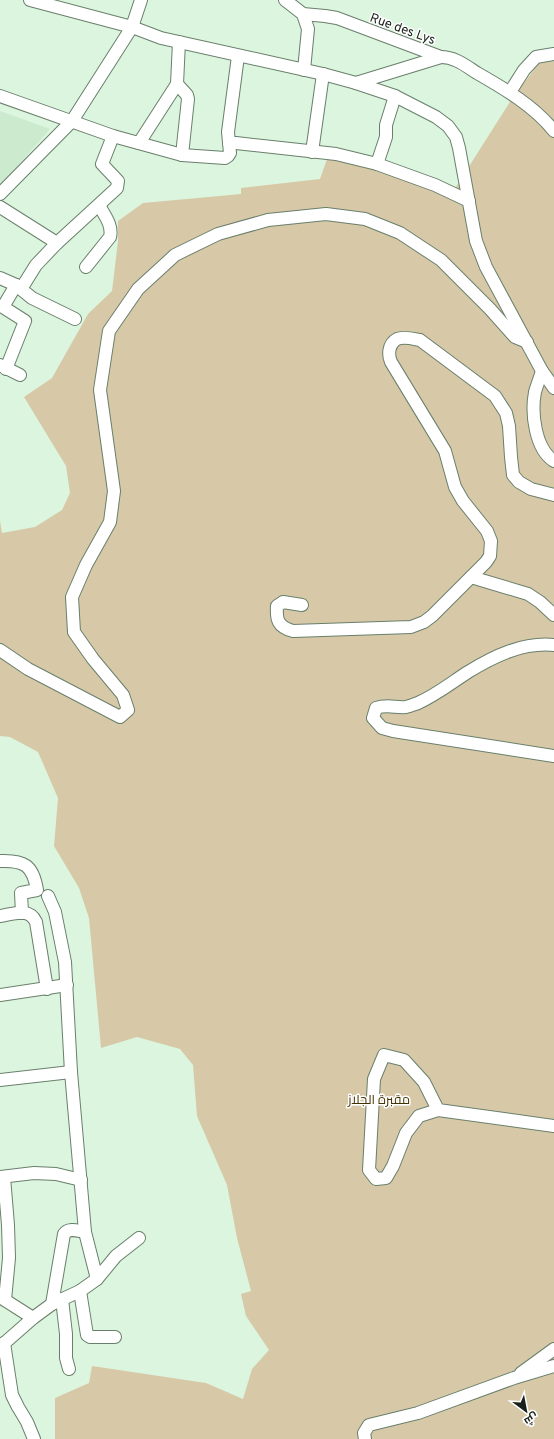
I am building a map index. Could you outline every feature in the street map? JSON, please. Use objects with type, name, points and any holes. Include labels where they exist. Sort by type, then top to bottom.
[{"type":"street","points":[[30,0],[132,27],[161,38],[323,74],[356,83],[395,96],[436,117],[448,126],[456,137],[476,241],[486,267],[542,371],[554,388]]},
{"type":"street","points":[[0,194],[72,121],[132,27],[141,0]]},
{"type":"street","points":[[285,0],[303,14],[308,29],[304,70]]},
{"type":"street","name":"Rue des Lys","points":[[303,14],[337,18],[441,57],[454,59],[510,92],[544,119],[554,131]]},
{"type":"street","points":[[139,143],[176,84],[179,42]]},
{"type":"street","points":[[510,92],[524,70],[536,57],[554,54]]},
{"type":"street","points":[[0,96],[113,136],[182,155],[225,158],[230,153],[228,132],[238,56]]},
{"type":"street","points":[[356,83],[441,57]]},
{"type":"street","points":[[312,152],[323,74]]},
{"type":"street","points":[[176,84],[187,95],[188,99],[182,155]]},
{"type":"street","points":[[377,164],[386,137],[386,125],[395,96]]},
{"type":"street","points":[[20,375],[3,367],[25,321],[3,307],[36,264],[117,188],[118,181],[102,164],[113,136]]},
{"type":"street","points":[[229,144],[236,143],[336,154],[377,164],[435,185],[469,201]]},
{"type":"street","points":[[86,267],[110,237],[112,231],[99,205]]},
{"type":"street","points":[[0,206],[57,243]]},
{"type":"street","points":[[0,650],[28,669],[120,717],[128,710],[123,695],[93,659],[74,632],[72,597],[86,565],[110,522],[114,491],[100,390],[109,331],[138,289],[175,255],[218,234],[268,220],[326,214],[365,219],[400,233],[441,260],[490,309],[515,337],[526,342]]},
{"type":"street","points":[[0,278],[18,287],[32,298],[75,319]]},
{"type":"street","points":[[302,605],[283,602],[277,606],[276,615],[279,623],[284,629],[411,627],[424,622],[432,616],[486,562],[490,556],[491,541],[487,531],[463,501],[455,487],[445,451],[388,355],[391,346],[397,339],[409,338],[420,340],[495,396],[506,413],[509,426],[513,475],[519,482],[531,489],[554,495]]},
{"type":"street","points":[[542,371],[535,393],[534,413],[536,434],[542,448],[549,458],[554,461]]},
{"type":"street","points":[[471,577],[528,594],[554,614]]},
{"type":"street","points":[[554,645],[522,646],[469,672],[432,696],[417,703],[407,707],[383,705],[376,708],[373,718],[382,728],[393,731],[554,756]]},
{"type":"street","points":[[1,859],[14,860],[26,865],[35,879],[36,890],[21,893],[22,912]]},
{"type":"street","points":[[48,896],[55,912],[65,962],[71,1072],[85,1232],[97,1279]]},
{"type":"street","points":[[0,916],[22,912],[30,913],[34,916],[47,989]]},
{"type":"street","points":[[0,994],[47,989],[67,985]]},
{"type":"street","points":[[438,1110],[424,1082],[404,1060],[384,1055],[374,1079],[369,1170],[376,1179],[386,1178],[393,1166],[406,1133],[419,1116],[438,1110],[554,1126]]},
{"type":"street","points":[[0,1080],[71,1072]]},
{"type":"street","points":[[33,1318],[2,1298],[9,1258],[4,1225],[2,1177],[34,1173],[56,1174],[81,1180]]},
{"type":"street","points":[[69,1369],[66,1358],[66,1334],[57,1302],[64,1234],[70,1230],[85,1232]]},
{"type":"street","points":[[34,1439],[27,1422],[12,1395],[2,1345],[33,1318],[57,1302],[80,1291],[97,1279],[116,1256],[139,1238]]},
{"type":"street","points":[[80,1291],[87,1335],[90,1337],[115,1337]]},
{"type":"street","points":[[514,1378],[554,1349]]},
{"type":"street","points":[[365,1439],[364,1433],[369,1425],[418,1413],[514,1378],[554,1366]]},
{"type":"shaded area","points":[[0,111],[50,129],[0,186]]},
{"type":"green space","name":"مقبرة الجلاز","points":[[554,60],[554,1439],[55,1439],[55,1398],[89,1383],[92,1366],[206,1383],[243,1399],[252,1369],[269,1350],[246,1316],[241,1294],[251,1291],[237,1238],[227,1185],[197,1116],[193,1065],[180,1049],[137,1037],[101,1048],[89,918],[79,888],[54,846],[58,798],[38,752],[10,737],[0,736],[0,521],[2,533],[35,527],[62,510],[70,493],[66,466],[24,397],[52,378],[88,314],[112,291],[118,241],[118,221],[143,203],[241,194],[241,188],[320,179],[327,159],[374,169],[449,198],[513,97],[540,62]]}]
